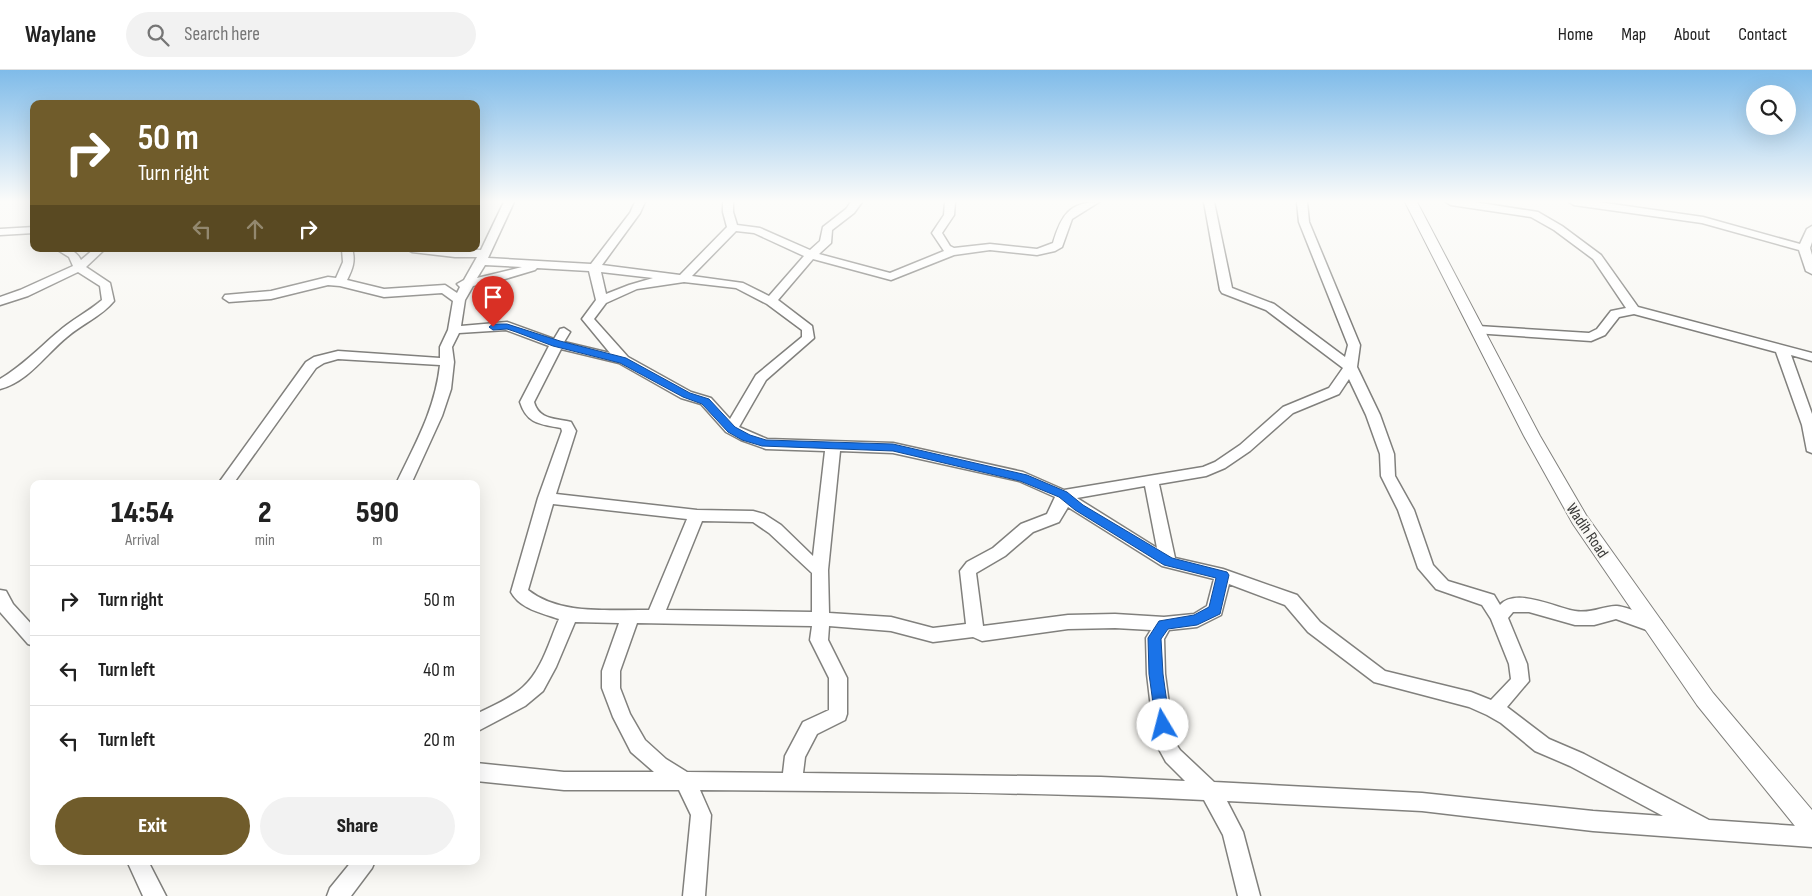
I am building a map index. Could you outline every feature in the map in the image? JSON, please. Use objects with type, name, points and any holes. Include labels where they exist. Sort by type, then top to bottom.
[{"type":"street","points":[[405,480],[435,416],[444,389],[447,362],[446,347],[454,330],[459,300],[491,241]]},
{"type":"street","points":[[594,268],[614,241]]},
{"type":"street","points":[[720,241],[682,279],[653,282],[633,287],[602,300],[572,329],[527,402],[530,412],[539,419],[566,425],[570,431],[546,498],[519,592],[534,604],[568,615],[821,619],[891,624],[933,635],[975,630],[982,634],[1068,622],[1096,621],[1164,624],[1197,620],[1215,610],[1223,575]]},
{"type":"street","points":[[782,241],[811,255],[891,277],[952,252],[990,248],[1037,252],[1051,249],[1058,245],[1059,241]]},
{"type":"street","points":[[770,301],[825,241]]},
{"type":"street","points":[[942,241],[946,248],[952,252]]},
{"type":"street","points":[[1216,241],[1226,290],[1270,307],[1350,367],[1373,415],[1387,454],[1388,476],[1406,510],[1426,568],[1442,585],[1488,600],[1499,617],[1518,664],[1520,681],[1494,709]]},
{"type":"street","points":[[1063,495],[1206,471],[1220,465],[1245,448],[1288,410],[1334,391],[1350,367],[1354,345],[1312,241]]},
{"type":"street","name":"Wadih Road","points":[[1431,241],[1532,436],[1579,519],[1705,699],[1812,828]]},
{"type":"street","points":[[1574,241],[1597,258],[1634,310]]},
{"type":"street","points":[[1777,241],[1804,248]]},
{"type":"street","points":[[1807,241],[1804,248],[1812,271]]},
{"type":"street","points":[[0,385],[20,373],[40,357],[63,334],[108,301],[106,285],[80,267],[73,255],[66,252]]},
{"type":"street","points":[[0,301],[24,293],[80,267],[97,252]]},
{"type":"street","points":[[340,282],[348,267],[348,252]]},
{"type":"street","points":[[438,252],[540,265],[594,268],[739,285],[770,301],[808,328],[808,338],[761,378],[732,429]]},
{"type":"street","points":[[228,298],[272,296],[307,285],[328,282],[340,282],[384,293],[445,289],[469,282],[505,276],[540,265]]},
{"type":"street","points":[[594,268],[602,300]]},
{"type":"street","points":[[445,289],[459,300]]},
{"type":"street","points":[[1478,330],[1591,337],[1601,332],[1615,314],[1634,310],[1812,357]]},
{"type":"street","points":[[454,330],[507,326],[537,336],[572,329],[686,395],[706,401],[732,429],[746,438],[766,444],[893,448],[1023,477],[1063,495],[1079,508],[1168,562],[1223,575],[1292,600],[1314,627],[1380,677],[1471,700],[1494,709],[1508,717],[1542,746],[1577,760],[1708,830]]},
{"type":"street","points":[[572,329],[623,360]]},
{"type":"street","points":[[1782,349],[1809,425],[1812,448]]},
{"type":"street","points":[[228,480],[311,365],[319,360],[338,355],[447,362]]},
{"type":"street","points":[[792,782],[795,756],[810,728],[838,714],[838,678],[818,640],[821,619],[820,570],[834,446]]},
{"type":"street","points":[[1151,480],[1168,562]]},
{"type":"street","points":[[975,630],[968,571],[973,566],[999,552],[1027,528],[1053,518],[1060,507],[1063,495]]},
{"type":"street","points":[[546,498],[697,515],[757,517],[776,530],[806,562],[820,570]]},
{"type":"street","points":[[654,617],[697,515]]},
{"type":"street","points":[[0,596],[7,609],[30,635]]},
{"type":"street","points":[[1499,617],[1509,606],[1529,605],[1575,618],[1594,618],[1616,612],[1655,626]]},
{"type":"street","points":[[480,722],[520,700],[532,691],[553,654],[568,615]]},
{"type":"street","points":[[630,617],[611,671],[611,688],[622,718],[638,746],[660,765],[686,783],[701,815],[694,896]]},
{"type":"street","points":[[1164,624],[1155,638],[1156,674],[1165,742],[1173,756],[1210,793],[1233,832],[1249,896]]},
{"type":"street","points":[[480,772],[564,781],[617,780],[686,783],[919,782],[1101,786],[1210,793],[1422,802],[1593,821],[1812,838]]},
{"type":"street","points":[[140,865],[155,896]]},
{"type":"street","points":[[338,896],[362,865]]},
{"type":"route","points":[[493,327],[507,326],[556,344],[623,360],[686,395],[706,401],[732,429],[746,438],[766,444],[893,448],[1023,477],[1063,495],[1079,508],[1168,562],[1223,575],[1215,610],[1197,620],[1164,624],[1155,638],[1156,674],[1163,725]]}]
